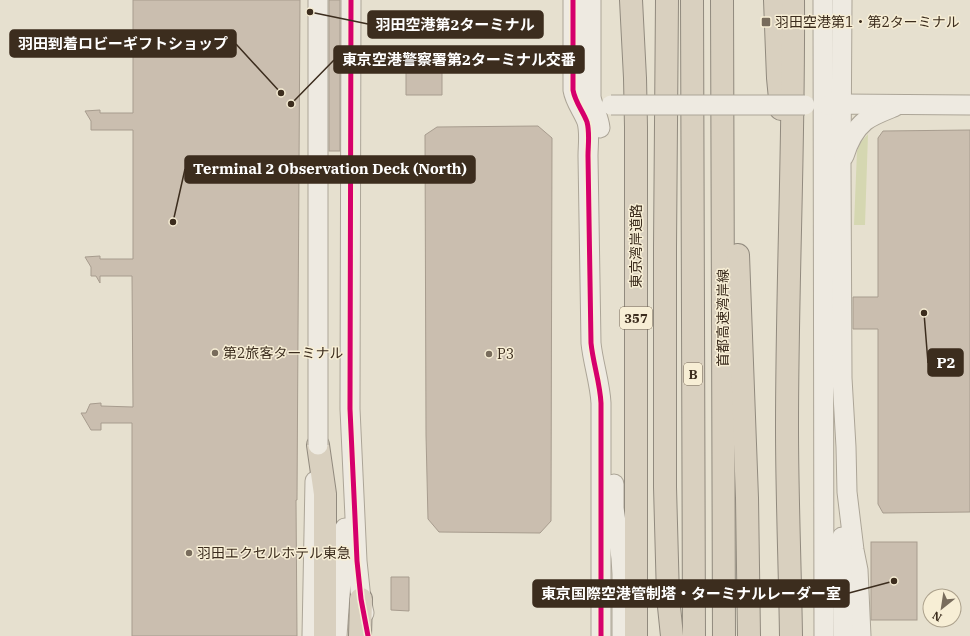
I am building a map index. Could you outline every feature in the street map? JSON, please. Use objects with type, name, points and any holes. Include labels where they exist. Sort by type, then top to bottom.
[{"type":"highway","name":"東京湾岸道路","points":[[631,0],[636,127],[636,636]]},
{"type":"highway","points":[[667,0],[665,487],[668,597],[672,636]]},
{"type":"highway","name":"B","points":[[692,0],[694,636]]},
{"type":"highway","name":"首都高速湾岸線","points":[[722,0],[724,636]]},
{"type":"highway","points":[[775,0],[778,78],[783,133],[791,167]]},
{"type":"highway","points":[[791,636],[787,429],[794,75],[793,0]]},
{"type":"highway","points":[[723,113],[734,154],[747,498],[749,636]]},
{"type":"highway","points":[[318,445],[325,494],[325,636]]},
{"type":"highway","points":[[360,636],[361,599]]},
{"type":"street","points":[[312,636],[314,493],[318,445],[318,0]]},
{"type":"street","points":[[351,0],[350,409],[352,423],[357,561],[361,599],[368,636]]},
{"type":"street","points":[[573,0],[573,90],[575,99],[586,121],[589,132],[588,156],[591,343],[601,394],[601,636]]},
{"type":"street","points":[[591,0],[591,90],[602,105],[600,126],[603,339],[611,380],[613,403],[614,508],[622,566],[622,636]]},
{"type":"street","points":[[823,0],[814,105],[824,636]]},
{"type":"street","points":[[842,0],[842,378],[847,492],[858,570],[861,636]]},
{"type":"street","points":[[602,105],[970,105]]},
{"type":"street","points":[[841,165],[848,144],[855,132],[865,121],[900,105]]},
{"type":"street","points":[[337,636],[352,423]]},
{"type":"street","points":[[843,636],[843,516],[847,492]]},
{"type":"green space","points":[[868,134],[865,225],[854,225],[857,151],[861,142]]},
{"type":"building","name":"第2旅客ターミナル","points":[[133,0],[300,0],[296,500],[297,636],[132,636],[132,423],[101,423],[101,430],[91,430],[81,413],[86,413],[90,404],[101,403],[101,406],[133,407],[132,276],[100,276],[100,283],[96,276],[91,276],[91,267],[85,257],[100,256],[100,259],[133,259],[133,130],[91,130],[91,121],[85,111],[100,110],[100,113],[133,113]]},
{"type":"building","points":[[329,0],[340,0],[340,151],[329,151]]},
{"type":"building","points":[[406,53],[442,54],[442,95],[406,95]]},
{"type":"building","name":"P3","points":[[538,126],[552,138],[551,521],[540,533],[439,532],[428,519],[426,435],[425,135],[437,127]]},
{"type":"building","points":[[970,130],[970,512],[883,513],[878,504],[878,329],[853,329],[853,297],[878,297],[878,138],[883,131]]},
{"type":"building","points":[[871,542],[917,542],[917,620],[871,620]]},
{"type":"building","points":[[391,577],[409,577],[409,611],[391,610]]},
{"type":"cycle path","points":[[351,0],[350,409],[357,561],[361,599],[368,636]]},
{"type":"cycle path","points":[[573,0],[573,90],[575,99],[587,122],[589,139],[591,343],[601,403],[601,636]]},
{"type":"place","name":"羽田空港第2ターミナル","points":[[310,12]]},
{"type":"place","name":"羽田空港第1・第2ターミナル","points":[[766,22]]},
{"type":"place","name":"羽田到着ロビーギフトショップ","points":[[281,93]]},
{"type":"place","name":"東京空港警察署第2ターミナル交番","points":[[291,104]]},
{"type":"place","name":"Terminal 2 Observation Deck (North)","points":[[173,222]]},
{"type":"place","name":"P2","points":[[924,313]]},
{"type":"place","name":"第2旅客ターミナル","points":[[215,353]]},
{"type":"place","name":"P3","points":[[489,354]]},
{"type":"place","name":"羽田エクセルホテル東急","points":[[189,553]]},
{"type":"place","name":"東京国際空港管制塔・ターミナルレーダー室","points":[[894,581]]}]
